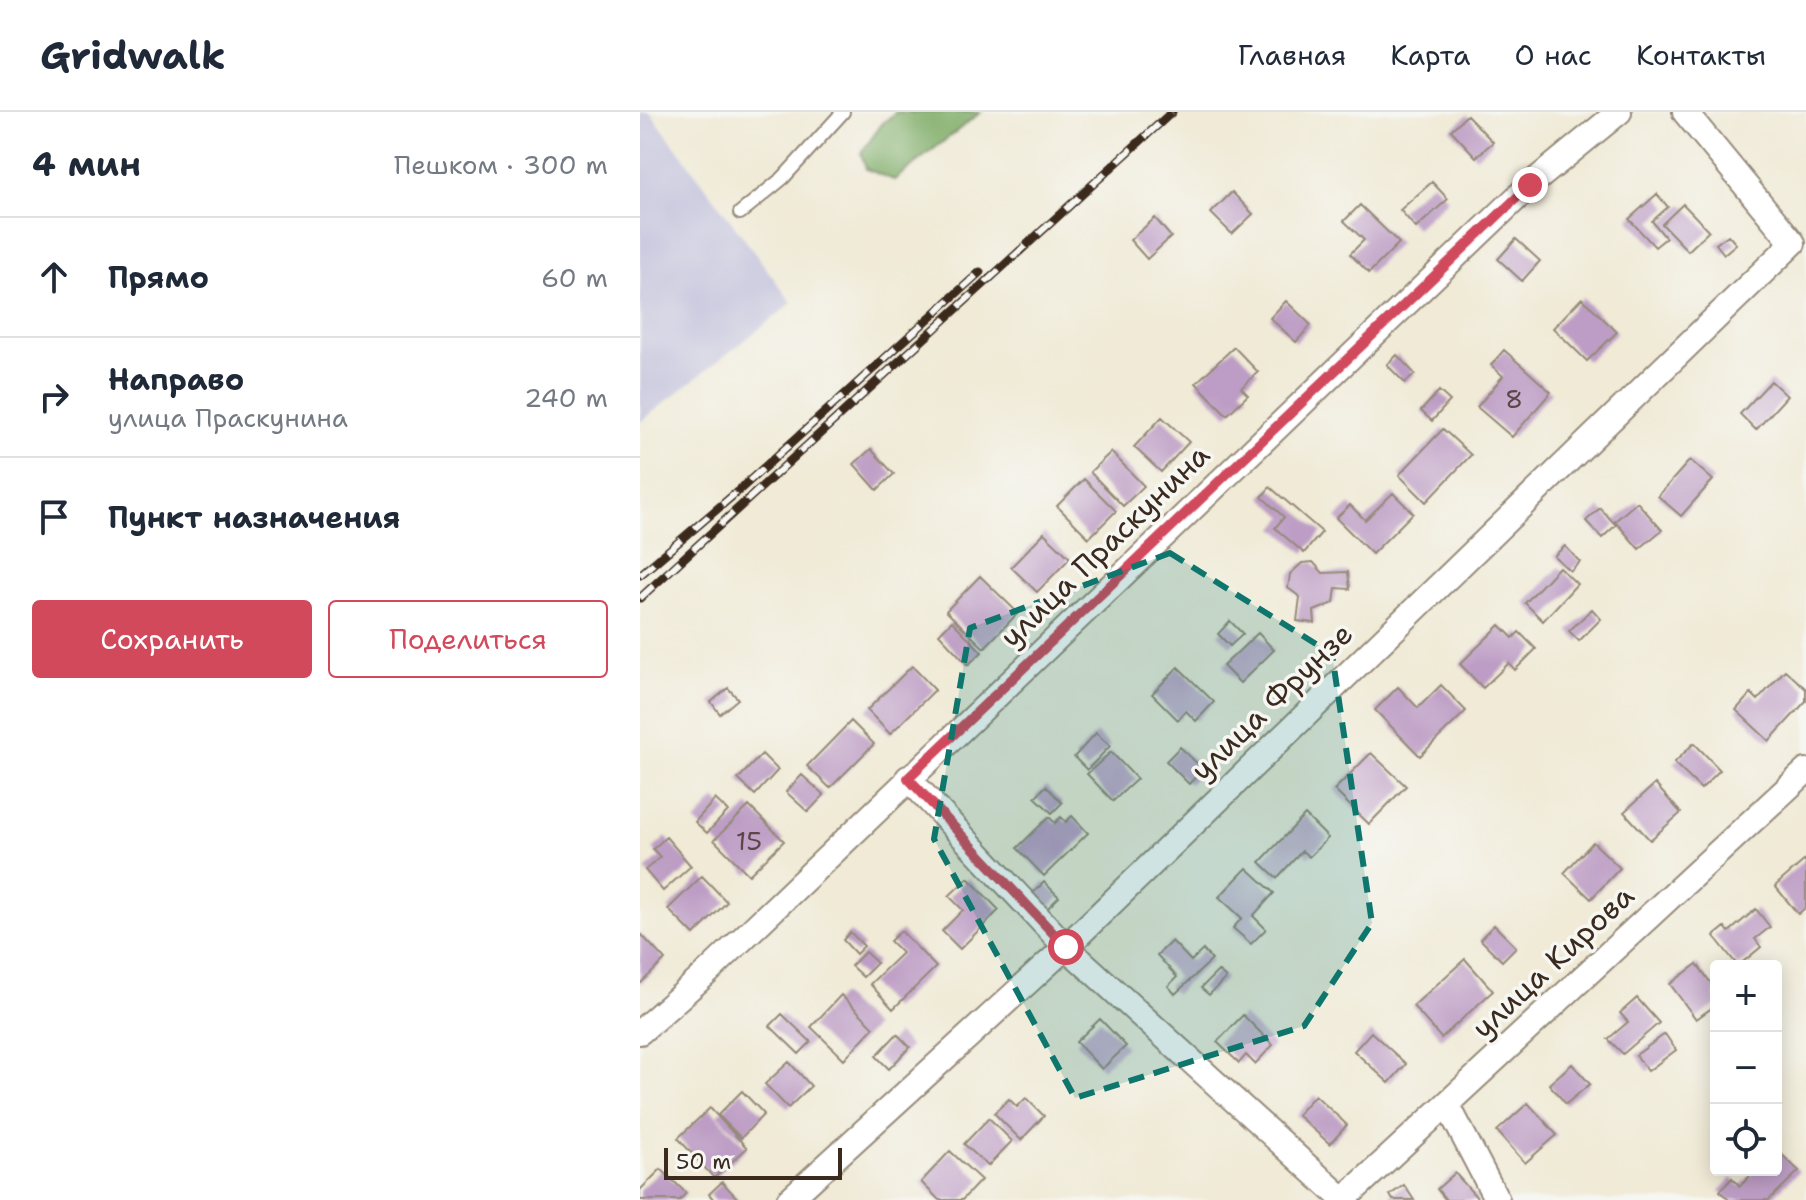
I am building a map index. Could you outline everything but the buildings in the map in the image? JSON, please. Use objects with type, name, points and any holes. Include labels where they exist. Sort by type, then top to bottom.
[{"type":"street","name":"улица Праскунина","points":[[640,1032],[709,971],[1530,185],[1619,112]]},
{"type":"street","name":"улица Фрунзе","points":[[789,1200],[1066,947],[1793,243],[1685,112]]},
{"type":"street","name":"улица Кирова","points":[[1344,1200],[1806,771]]},
{"type":"street","points":[[908,778],[1066,947],[1344,1200]]},
{"type":"street","points":[[1447,1104],[1497,1200]]},
{"type":"lane","points":[[740,213],[783,178],[843,112]]},
{"type":"highlighted area","points":[[1170,553],[1332,654],[1372,923],[1304,1026],[1075,1098],[934,839],[970,628]]},
{"type":"shaded area","points":[[640,112],[650,112],[792,303],[640,422]]},
{"type":"green space","points":[[896,112],[981,112],[894,180],[866,169],[861,153],[882,124]]},
{"type":"railway","points":[[640,598],[1172,112]]},
{"type":"railway","points":[[640,575],[737,492],[980,272]]},
{"type":"route","points":[[1066,947],[908,778],[1530,185]]}]
